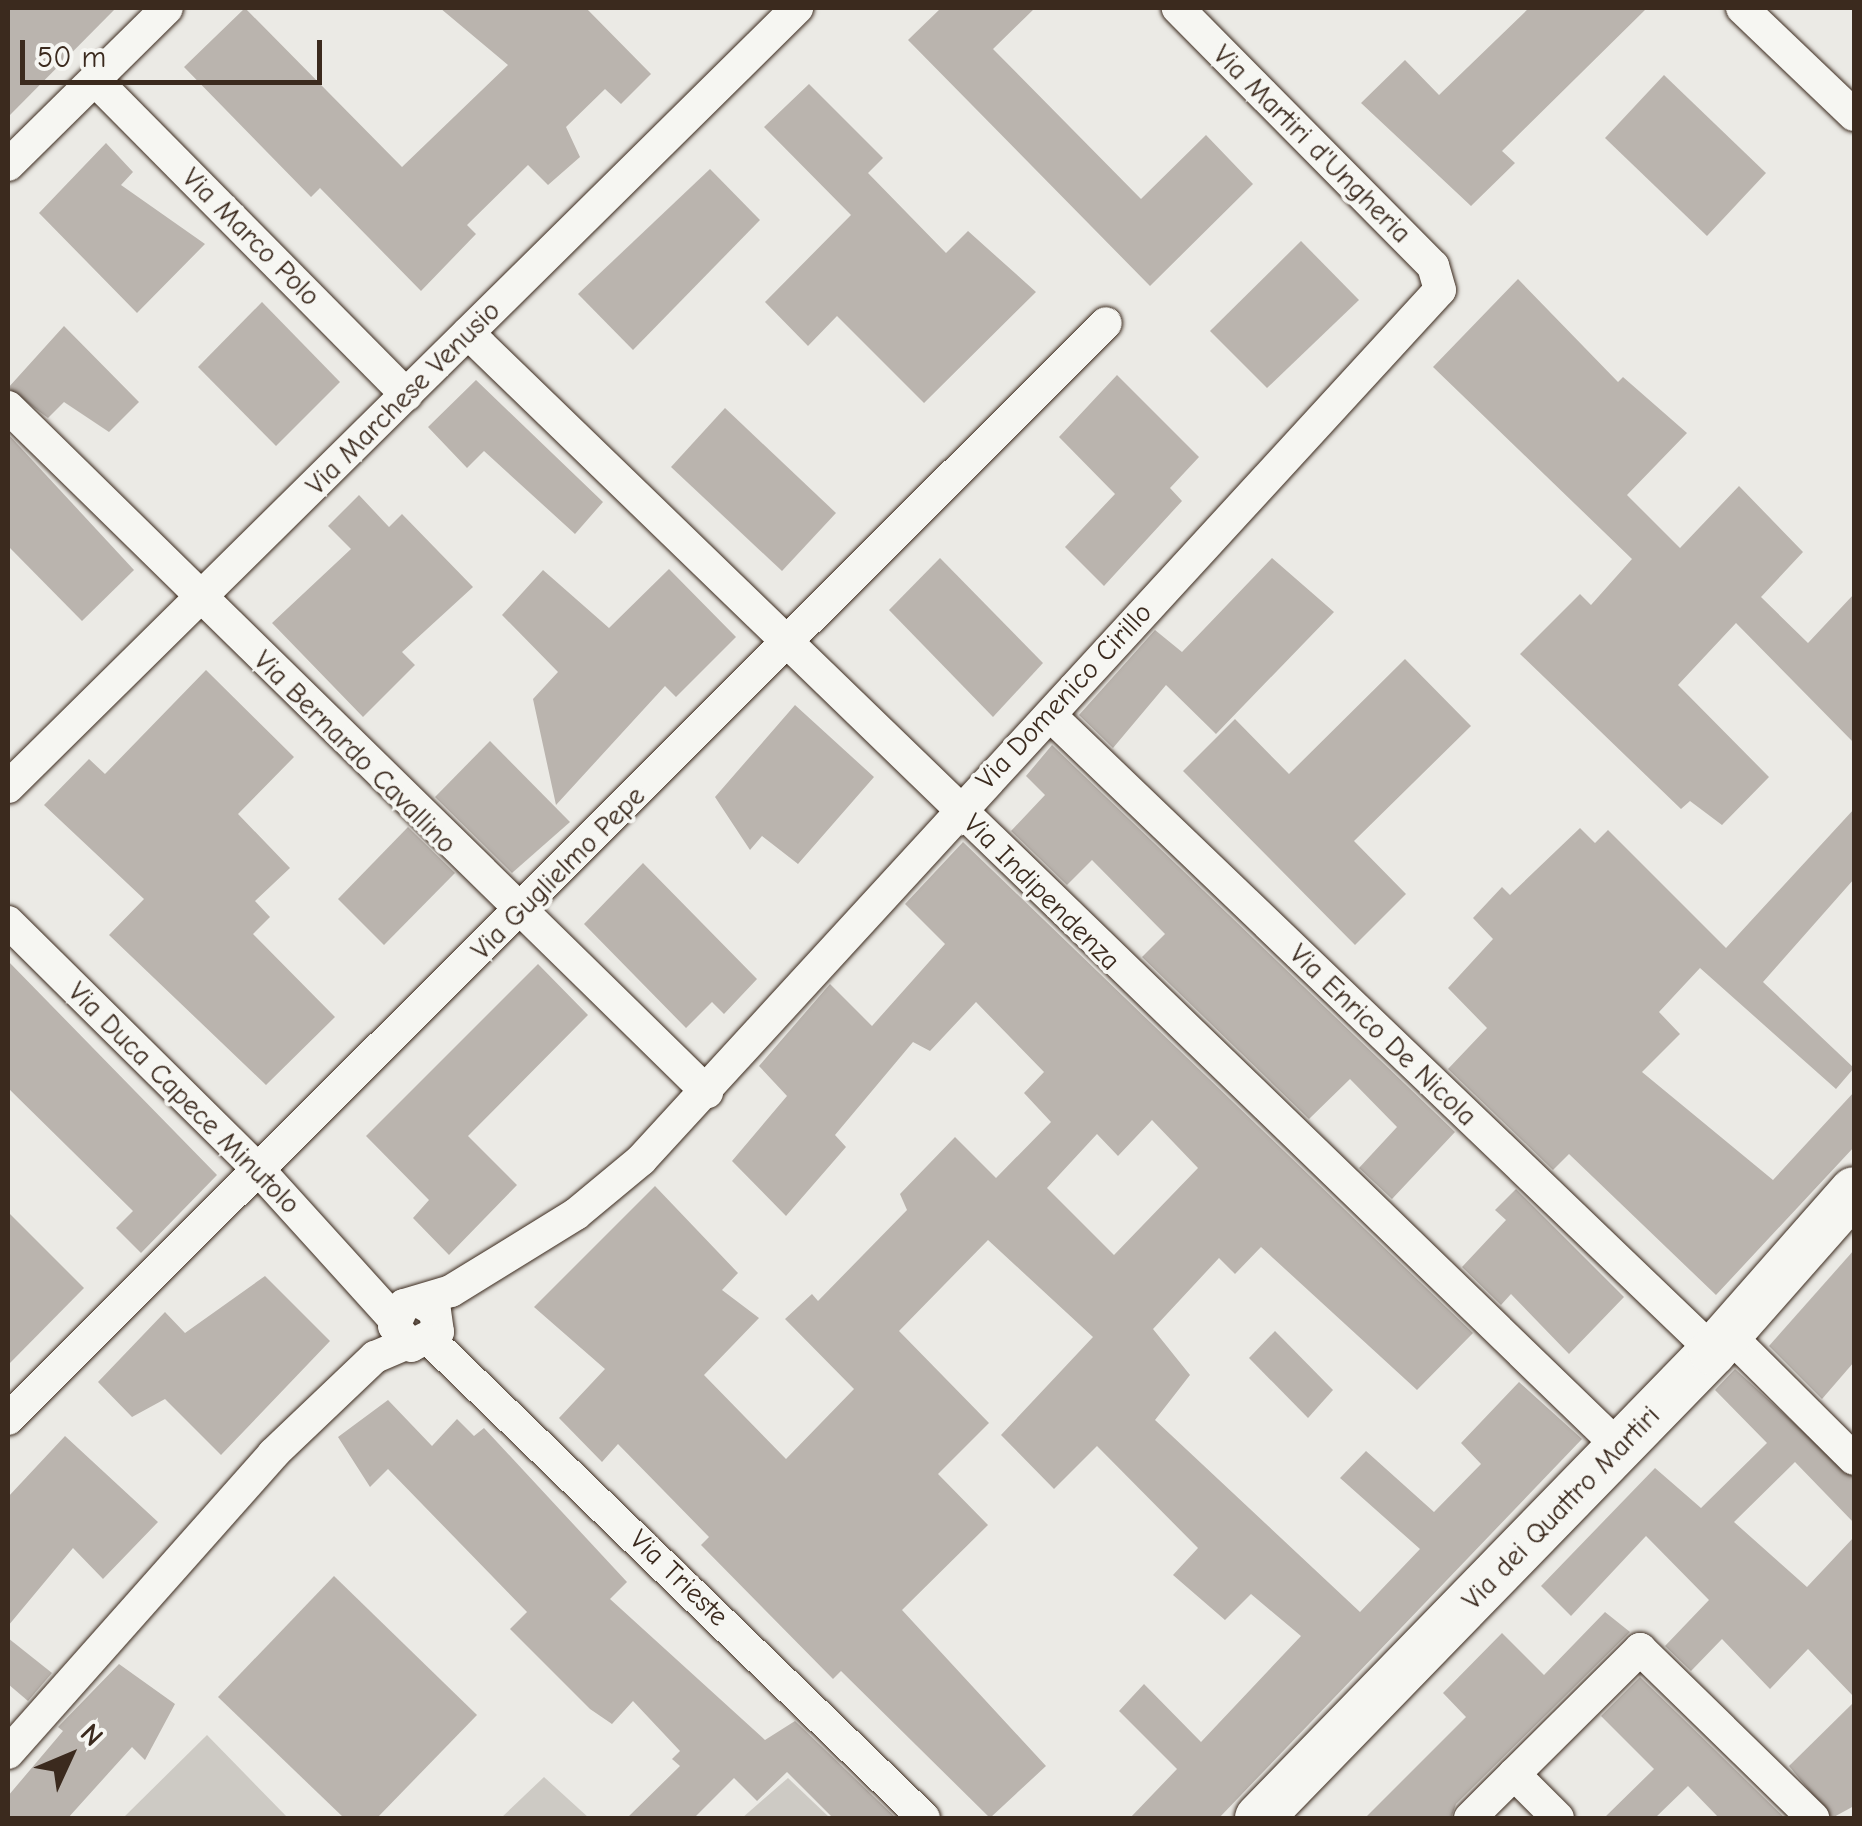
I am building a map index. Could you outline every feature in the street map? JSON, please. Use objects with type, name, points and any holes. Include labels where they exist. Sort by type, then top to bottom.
[{"type":"street","points":[[8,165],[167,8]]},
{"type":"street","name":"Via Marchese Venusio","points":[[8,787],[798,8]]},
{"type":"street","name":"Via Martiri d'Ungheria","points":[[1178,8],[1433,266],[1441,284]]},
{"type":"street","points":[[1742,8],[1854,115]]},
{"type":"street","name":"Via Marco Polo","points":[[95,80],[407,395]]},
{"type":"street","name":"Via Domenico Cirillo","points":[[422,1317],[598,1201],[707,1092],[959,808],[1441,284]]},
{"type":"street","name":"Via Guglielmo Pepe","points":[[8,1419],[518,914],[1106,322]]},
{"type":"street","name":"Via Indipendenza","points":[[468,333],[790,639],[959,808],[1620,1448]]},
{"type":"street","name":"Via Bernardo Cavallino","points":[[8,407],[518,914],[707,1092]]},
{"type":"street","name":"Via Enrico De Nicola","points":[[1054,718],[1720,1342],[1854,1460]]},
{"type":"street","name":"Via Duca Capece Minutolo","points":[[8,922],[360,1275],[422,1317]]},
{"type":"street","name":"Via dei Quattro Martiri","points":[[1278,1812],[1720,1342],[1854,1191]]},
{"type":"street","points":[[8,1754],[273,1454],[422,1317]]},
{"type":"street","name":"Via Trieste","points":[[422,1317],[924,1818]]},
{"type":"street","points":[[1470,1818],[1643,1649],[1812,1818]]},
{"type":"street","points":[[1514,1774],[1558,1818]]},
{"type":"shaded area","points":[[207,1735],[288,1818],[123,1818]]},
{"type":"shaded area","points":[[544,1777],[589,1818],[501,1818]]},
{"type":"shaded area","points":[[788,1778],[830,1818],[742,1818]]},
{"type":"building","points":[[8,8],[116,8],[8,117]]},
{"type":"building","points":[[245,8],[402,167],[508,65],[440,8],[586,8],[651,74],[621,104],[605,89],[566,127],[580,157],[548,185],[528,165],[467,225],[476,234],[421,291],[320,188],[311,197],[184,67]]},
{"type":"building","points":[[941,8],[1035,8],[993,49],[1141,199],[1206,135],[1253,184],[1150,286],[908,40]]},
{"type":"building","points":[[1529,8],[1647,8],[1502,151],[1515,163],[1471,206],[1361,103],[1405,60],[1439,95]]},
{"type":"building","points":[[1664,75],[1766,173],[1707,236],[1605,138]]},
{"type":"building","points":[[809,84],[883,158],[868,173],[946,253],[968,231],[1036,292],[924,403],[837,316],[808,346],[765,302],[851,215],[764,127]]},
{"type":"building","points":[[106,143],[133,172],[121,185],[205,244],[137,313],[39,213]]},
{"type":"building","points":[[710,169],[760,220],[633,350],[578,294]]},
{"type":"building","points":[[1301,241],[1359,300],[1267,388],[1210,331]]},
{"type":"building","points":[[1518,279],[1618,382],[1623,377],[1687,433],[1627,495],[1680,548],[1739,486],[1803,552],[1761,597],[1808,643],[1854,594],[1854,743],[1736,623],[1678,685],[1769,777],[1722,825],[1690,801],[1681,809],[1520,654],[1580,594],[1591,605],[1632,559],[1433,367]]},
{"type":"building","points":[[262,302],[340,382],[276,446],[198,367]]},
{"type":"building","points":[[64,326],[139,402],[109,432],[64,402],[48,418],[8,388]]},
{"type":"building","points":[[1117,375],[1199,457],[1170,488],[1182,501],[1104,586],[1065,547],[1115,494],[1059,437]]},
{"type":"building","points":[[476,380],[603,502],[575,534],[484,451],[467,468],[428,427]]},
{"type":"building","points":[[725,408],[836,513],[782,571],[671,467]]},
{"type":"building","points":[[8,434],[134,570],[82,621],[8,546]]},
{"type":"building","points":[[359,495],[389,527],[402,514],[473,587],[402,652],[415,665],[363,717],[272,623],[351,549],[328,526]]},
{"type":"building","points":[[940,558],[1043,663],[993,717],[889,610]]},
{"type":"building","points":[[1272,558],[1334,612],[1216,734],[1166,685],[1113,748],[1079,715],[1155,630],[1182,652]]},
{"type":"building","points":[[669,569],[736,637],[676,697],[665,686],[556,805],[533,699],[558,672],[502,615],[543,570],[609,628]]},
{"type":"building","points":[[1405,659],[1471,726],[1354,841],[1406,894],[1355,945],[1183,771],[1235,719],[1289,774]]},
{"type":"building","points":[[206,670],[294,757],[238,814],[290,868],[255,901],[270,917],[253,934],[335,1017],[266,1085],[109,935],[144,899],[44,805],[89,759],[105,774]]},
{"type":"building","points":[[795,705],[874,777],[798,864],[762,836],[750,850],[715,797]]},
{"type":"building","points":[[490,741],[570,822],[512,873],[435,797]]},
{"type":"building","points":[[1052,745],[1455,1132],[1392,1199],[1359,1168],[1397,1127],[1350,1079],[1309,1119],[1142,957],[1165,934],[1092,860],[1067,885],[1011,831],[1045,795],[1026,776]]},
{"type":"building","points":[[1854,809],[1854,879],[1763,982],[1854,1068],[1836,1089],[1700,968],[1659,1012],[1680,1034],[1642,1072],[1773,1180],[1854,1092],[1854,1147],[1716,1295],[1569,1154],[1553,1170],[1448,1069],[1487,1028],[1448,988],[1493,939],[1473,918],[1502,887],[1510,895],[1580,828],[1595,843],[1608,830],[1726,948]]},
{"type":"building","points":[[408,827],[455,873],[384,945],[338,899]]},
{"type":"building","points":[[963,842],[1473,1333],[1417,1390],[1261,1247],[1235,1274],[1219,1258],[1153,1329],[1190,1375],[1155,1420],[1360,1612],[1420,1549],[1340,1478],[1366,1451],[1434,1512],[1481,1464],[1461,1443],[1519,1382],[1582,1439],[1219,1818],[1130,1818],[1177,1769],[1119,1711],[1144,1684],[1201,1742],[1301,1636],[1251,1594],[1225,1620],[1173,1575],[1198,1548],[1097,1446],[1054,1489],[1001,1435],[1093,1337],[988,1240],[899,1331],[989,1423],[938,1474],[988,1525],[902,1610],[1046,1766],[990,1818],[841,1671],[833,1679],[701,1545],[709,1537],[618,1444],[602,1462],[559,1418],[605,1369],[534,1307],[655,1186],[738,1273],[722,1290],[759,1318],[704,1375],[786,1459],[854,1389],[785,1319],[812,1294],[818,1301],[907,1210],[900,1194],[955,1137],[996,1178],[1051,1122],[1024,1093],[1044,1072],[976,1002],[930,1051],[913,1042],[835,1135],[846,1147],[786,1216],[732,1161],[787,1096],[759,1066],[830,984],[872,1026],[945,944],[905,904]],"holes":[[[1152,1120],[1198,1168],[1114,1255],[1047,1188],[1097,1134],[1118,1156]]]},
{"type":"building","points":[[643,863],[757,979],[724,1014],[712,1002],[686,1028],[584,924]]},
{"type":"building","points":[[8,961],[217,1175],[141,1253],[116,1228],[133,1211],[8,1088]]},
{"type":"building","points":[[538,964],[588,1015],[468,1136],[517,1185],[449,1255],[413,1218],[429,1200],[366,1136]]},
{"type":"building","points":[[1516,1189],[1624,1297],[1569,1354],[1511,1294],[1501,1305],[1462,1267],[1506,1220],[1495,1210]]},
{"type":"building","points":[[8,1212],[84,1288],[8,1365]]},
{"type":"building","points":[[1854,1250],[1854,1362],[1822,1399],[1769,1346]]},
{"type":"building","points":[[265,1276],[330,1341],[221,1455],[165,1399],[132,1417],[98,1382],[165,1312],[185,1333]]},
{"type":"building","points":[[1275,1331],[1333,1390],[1308,1418],[1249,1358]]},
{"type":"building","points":[[1735,1369],[1854,1478],[1854,1523],[1795,1462],[1734,1522],[1807,1587],[1854,1537],[1854,1697],[1808,1649],[1770,1689],[1722,1639],[1691,1671],[1665,1646],[1709,1600],[1646,1536],[1571,1616],[1541,1586],[1655,1468],[1701,1508],[1767,1443],[1715,1390]]},
{"type":"building","points":[[388,1400],[432,1446],[457,1419],[474,1436],[484,1428],[627,1582],[610,1599],[765,1740],[795,1721],[896,1818],[833,1818],[787,1772],[757,1801],[734,1778],[694,1818],[627,1818],[680,1766],[672,1759],[680,1751],[633,1701],[612,1724],[590,1709],[510,1629],[527,1612],[388,1469],[370,1487],[338,1437]]},
{"type":"building","points":[[65,1436],[158,1522],[103,1579],[73,1548],[8,1626],[8,1497]]},
{"type":"building","points":[[334,1576],[477,1715],[377,1818],[344,1818],[218,1697]]},
{"type":"building","points":[[1605,1612],[1630,1632],[1456,1804],[1451,1818],[1365,1818],[1466,1717],[1443,1693],[1502,1633],[1544,1675]]},
{"type":"building","points":[[8,1638],[52,1673],[28,1701],[8,1684]]},
{"type":"building","points":[[119,1664],[175,1704],[145,1760],[132,1747],[68,1818],[8,1818],[8,1796],[63,1731],[58,1727]]},
{"type":"building","points":[[1640,1677],[1785,1818],[1719,1818],[1688,1786],[1655,1818],[1604,1818],[1654,1769],[1601,1716]]},
{"type":"building","points":[[1854,1702],[1854,1806],[1832,1818],[1789,1766]]}]
